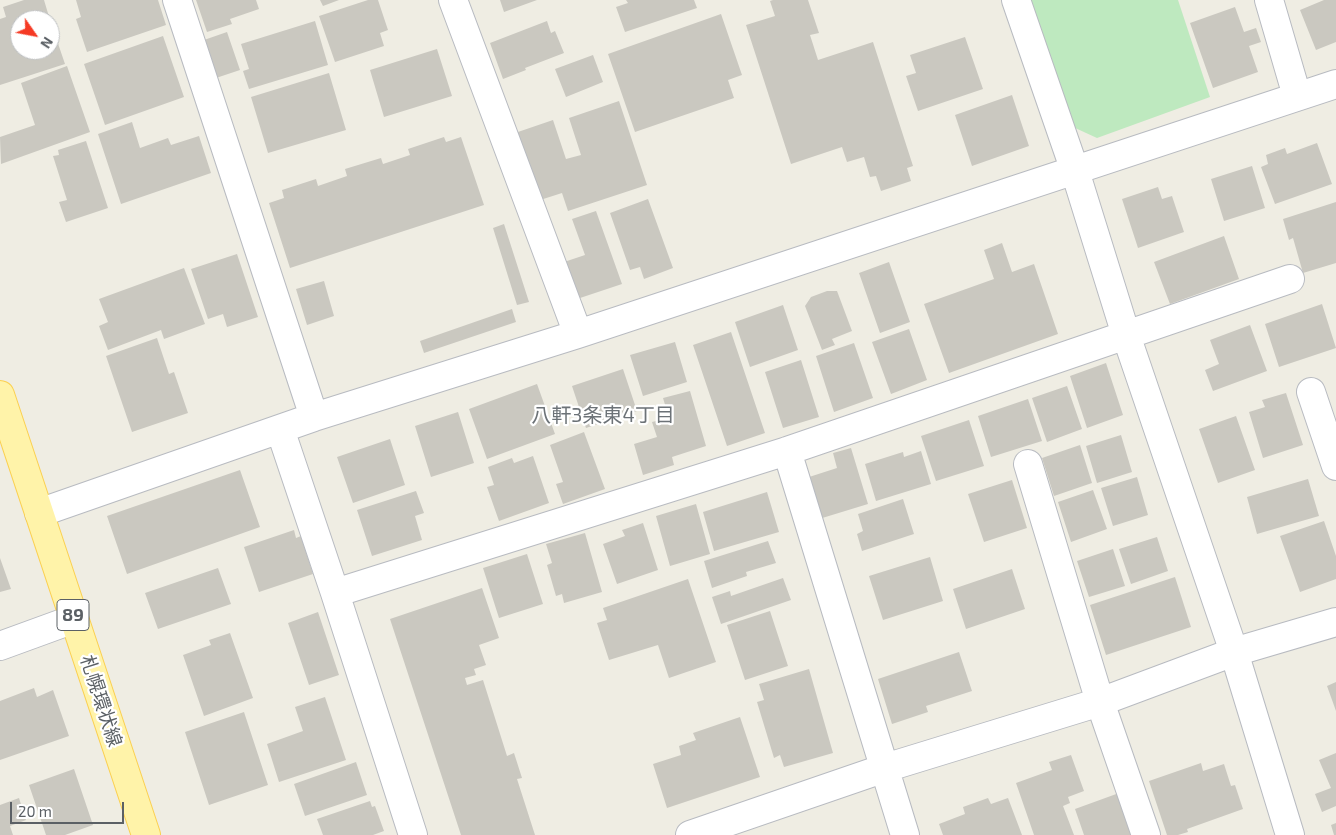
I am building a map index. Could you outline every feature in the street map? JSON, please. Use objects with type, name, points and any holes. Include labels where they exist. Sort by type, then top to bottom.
[{"type":"main road","name":"札幌環状線","points":[[0,395],[5,428],[39,513],[146,835]]},
{"type":"street","points":[[176,0],[314,417]]},
{"type":"street","points":[[452,0],[578,334]]},
{"type":"street","points":[[1016,0],[1075,171],[1126,335],[1234,652],[1290,835]]},
{"type":"street","points":[[1269,0],[1298,96]]},
{"type":"street","points":[[39,513],[314,417],[578,334],[1336,84]]},
{"type":"street","points":[[335,593],[787,451],[1290,280]]},
{"type":"street","points":[[1311,392],[1336,466]]},
{"type":"street","points":[[280,430],[413,835]]},
{"type":"street","points":[[787,451],[905,835]]},
{"type":"street","points":[[1028,464],[1100,702],[1146,835]]},
{"type":"street","points":[[0,646],[74,619]]},
{"type":"street","points":[[690,835],[885,768],[1100,702],[1234,652],[1336,622]]},
{"type":"green space","points":[[1031,0],[1178,0],[1210,97],[1097,138],[1073,127]]},
{"type":"building","points":[[24,0],[44,0],[47,10],[10,10],[10,60],[60,60],[60,49],[65,64],[0,85],[0,19],[6,17],[3,7]]},
{"type":"building","points":[[76,0],[158,0],[166,25],[87,52],[76,19],[81,17]]},
{"type":"building","points":[[196,0],[256,0],[259,9],[230,19],[232,24],[207,32]]},
{"type":"building","points":[[320,0],[339,0],[323,6]]},
{"type":"building","points":[[368,0],[378,0],[388,30],[380,33],[384,46],[335,62],[319,16]]},
{"type":"building","points":[[500,0],[537,0],[504,12]]},
{"type":"building","points":[[626,0],[694,0],[697,8],[625,32],[616,7],[628,3]]},
{"type":"building","points":[[808,0],[819,33],[810,35],[818,60],[873,42],[913,166],[907,168],[911,181],[881,191],[876,176],[870,177],[864,157],[847,162],[842,147],[791,164],[746,25],[775,16],[770,1]]},
{"type":"building","points":[[1324,0],[1336,0],[1336,42],[1316,50],[1300,10]]},
{"type":"building","points":[[1235,7],[1244,32],[1256,28],[1261,42],[1249,46],[1258,72],[1213,88],[1190,23]]},
{"type":"building","points":[[721,14],[742,75],[728,80],[734,98],[635,132],[608,54]]},
{"type":"building","points":[[315,21],[328,65],[249,89],[243,71],[249,69],[241,44]]},
{"type":"building","points":[[547,21],[551,33],[555,31],[564,53],[503,79],[490,43]]},
{"type":"building","points":[[227,32],[240,70],[216,78],[204,40]]},
{"type":"building","points":[[163,36],[184,97],[105,125],[84,64]]},
{"type":"building","points":[[965,37],[983,89],[918,111],[906,76],[916,73],[910,55]]},
{"type":"building","points":[[437,49],[452,96],[384,117],[370,70]]},
{"type":"building","points":[[593,55],[603,82],[566,97],[555,69]]},
{"type":"building","points":[[67,66],[90,132],[1,164],[0,137],[35,125],[21,83]]},
{"type":"building","points":[[329,73],[346,130],[268,153],[251,97]]},
{"type":"building","points":[[1012,95],[1029,146],[972,166],[955,115]]},
{"type":"building","points":[[619,101],[647,185],[568,211],[562,193],[537,201],[515,133],[553,120],[566,159],[581,155],[569,118]]},
{"type":"building","points":[[132,122],[140,148],[168,138],[171,145],[199,136],[211,173],[121,204],[98,134]]},
{"type":"building","points":[[444,137],[446,142],[461,137],[484,205],[290,268],[269,203],[284,198],[282,190],[316,179],[318,186],[347,176],[345,169],[381,158],[383,164],[410,155],[408,149]]},
{"type":"building","points":[[86,141],[108,208],[66,222],[59,202],[67,200],[53,156],[59,155],[58,150]]},
{"type":"building","points":[[1317,143],[1332,184],[1275,204],[1261,167],[1268,164],[1266,155],[1285,148],[1287,154]]},
{"type":"building","points":[[1252,166],[1265,208],[1224,221],[1211,179]]},
{"type":"building","points":[[1158,187],[1162,199],[1172,196],[1184,232],[1138,248],[1122,199]]},
{"type":"building","points":[[648,199],[673,268],[644,279],[640,267],[630,270],[610,213]]},
{"type":"building","points":[[1336,202],[1336,263],[1303,273],[1293,238],[1289,240],[1283,219]]},
{"type":"building","points":[[596,211],[622,284],[577,299],[564,262],[585,255],[572,219]]},
{"type":"building","points":[[504,224],[529,302],[517,305],[493,228]]},
{"type":"building","points":[[1224,236],[1239,279],[1170,304],[1154,262]]},
{"type":"building","points":[[1002,243],[1012,272],[1034,264],[1058,334],[949,373],[924,304],[994,279],[984,250]]},
{"type":"building","points":[[237,254],[258,317],[227,327],[223,314],[208,319],[191,269]]},
{"type":"building","points":[[889,262],[910,322],[880,333],[859,273]]},
{"type":"building","points":[[184,268],[205,324],[164,339],[161,330],[108,350],[99,326],[108,322],[99,299]]},
{"type":"building","points":[[324,281],[334,316],[307,325],[296,289]]},
{"type":"building","points":[[827,291],[837,291],[852,331],[832,339],[835,345],[822,350],[805,306],[811,297]]},
{"type":"building","points":[[1322,304],[1336,348],[1279,367],[1265,324]]},
{"type":"building","points":[[783,305],[798,350],[750,367],[735,322]]},
{"type":"building","points":[[512,309],[516,322],[424,353],[420,341]]},
{"type":"building","points":[[1250,325],[1267,371],[1213,391],[1205,370],[1219,364],[1210,340]]},
{"type":"building","points":[[909,329],[927,380],[891,394],[872,342]]},
{"type":"building","points":[[731,332],[765,433],[727,446],[693,345]]},
{"type":"building","points":[[157,338],[169,374],[174,372],[188,413],[132,432],[106,356]]},
{"type":"building","points":[[675,342],[687,382],[643,396],[630,355]]},
{"type":"building","points":[[854,343],[873,398],[834,412],[816,356]]},
{"type":"building","points":[[801,360],[819,417],[783,428],[765,372]]},
{"type":"building","points":[[1106,363],[1123,415],[1087,428],[1070,376]]},
{"type":"building","points":[[623,369],[637,411],[586,428],[572,386]]},
{"type":"building","points":[[537,384],[555,434],[487,459],[469,409]]},
{"type":"building","points":[[1067,386],[1082,429],[1047,442],[1032,398]]},
{"type":"building","points":[[690,391],[706,446],[672,457],[674,465],[643,475],[634,444],[657,437],[652,422],[669,418],[663,398]]},
{"type":"building","points":[[1286,393],[1303,445],[1263,458],[1249,412],[1265,407],[1262,400]]},
{"type":"building","points":[[1028,399],[1042,441],[991,457],[978,416]]},
{"type":"building","points":[[458,412],[474,463],[431,477],[415,426]]},
{"type":"building","points":[[1236,416],[1255,470],[1218,483],[1199,429]]},
{"type":"building","points":[[969,420],[984,466],[936,481],[921,436]]},
{"type":"building","points":[[584,432],[605,489],[563,504],[556,484],[563,482],[550,445]]},
{"type":"building","points":[[1121,435],[1132,472],[1097,483],[1086,446]]},
{"type":"building","points":[[390,439],[405,485],[353,503],[337,457]]},
{"type":"building","points":[[1080,445],[1092,483],[1054,496],[1042,458]]},
{"type":"building","points":[[851,448],[868,504],[819,519],[806,478],[837,468],[833,453]]},
{"type":"building","points":[[921,451],[931,484],[876,501],[865,464],[903,452],[904,457]]},
{"type":"building","points":[[533,456],[549,503],[499,521],[487,487],[494,485],[488,467],[512,458],[514,463]]},
{"type":"building","points":[[240,470],[260,527],[127,574],[107,516]]},
{"type":"building","points":[[1137,477],[1148,515],[1113,526],[1101,488]]},
{"type":"building","points":[[1308,479],[1319,516],[1257,534],[1247,497]]},
{"type":"building","points":[[1012,480],[1027,528],[984,542],[968,494]]},
{"type":"building","points":[[1093,490],[1107,529],[1071,542],[1058,502]]},
{"type":"building","points":[[416,491],[424,513],[415,516],[422,540],[372,556],[357,510]]},
{"type":"building","points":[[767,492],[779,532],[714,551],[703,512]]},
{"type":"building","points":[[903,499],[914,534],[862,551],[857,534],[863,531],[858,514]]},
{"type":"building","points":[[696,504],[710,554],[670,566],[656,516]]},
{"type":"building","points":[[1324,521],[1336,556],[1336,579],[1300,592],[1280,536]]},
{"type":"building","points":[[643,523],[658,570],[617,584],[603,544],[625,536],[622,530]]},
{"type":"building","points":[[294,530],[296,538],[301,536],[313,574],[259,592],[244,547]]},
{"type":"building","points":[[585,533],[602,592],[564,603],[562,594],[556,596],[547,565],[552,563],[546,544]]},
{"type":"building","points":[[1157,537],[1168,571],[1131,584],[1119,549]]},
{"type":"building","points":[[768,541],[776,563],[746,572],[747,576],[712,588],[704,561]]},
{"type":"building","points":[[1113,549],[1125,586],[1089,597],[1077,561]]},
{"type":"building","points":[[527,554],[543,604],[499,618],[483,568]]},
{"type":"building","points":[[930,557],[943,601],[883,620],[869,576]]},
{"type":"building","points":[[0,558],[11,589],[0,592]]},
{"type":"building","points":[[218,568],[231,604],[158,629],[145,593]]},
{"type":"building","points":[[1012,569],[1025,609],[966,629],[953,589]]},
{"type":"building","points":[[1175,577],[1191,627],[1106,655],[1090,605]]},
{"type":"building","points":[[783,578],[791,600],[721,624],[712,597],[730,591],[731,596]]},
{"type":"building","points":[[688,579],[716,662],[669,678],[658,645],[609,660],[597,623],[607,620],[603,608]]},
{"type":"building","points":[[482,588],[499,638],[479,645],[486,665],[474,669],[476,675],[465,678],[467,685],[483,680],[507,756],[514,753],[522,778],[517,779],[535,835],[461,835],[390,619]]},
{"type":"building","points":[[770,611],[788,666],[745,680],[727,625]]},
{"type":"building","points":[[318,612],[339,675],[309,685],[288,623]]},
{"type":"building","points":[[230,633],[253,698],[204,716],[183,655],[211,645],[209,640]]},
{"type":"building","points":[[959,652],[972,691],[926,706],[928,712],[892,724],[878,679]]},
{"type":"building","points":[[809,669],[833,753],[784,767],[780,755],[774,758],[757,702],[764,700],[759,684]]},
{"type":"building","points":[[1336,682],[1336,711],[1327,686]]},
{"type":"building","points":[[34,688],[37,697],[53,690],[69,736],[0,760],[0,701]]},
{"type":"building","points":[[325,697],[346,760],[279,782],[267,744],[303,731],[295,707]]},
{"type":"building","points":[[244,712],[268,785],[209,805],[185,732]]},
{"type":"building","points":[[740,717],[760,777],[667,808],[653,764],[681,755],[679,746],[696,740],[693,733]]},
{"type":"building","points":[[1336,753],[1336,806],[1322,812],[1315,794],[1331,788],[1319,760]]},
{"type":"building","points":[[1071,755],[1084,791],[1068,797],[1070,803],[1063,806],[1074,835],[1034,835],[1016,783],[1052,770],[1049,762]]},
{"type":"building","points":[[356,762],[367,795],[305,816],[294,784]]},
{"type":"building","points":[[1201,763],[1203,771],[1224,764],[1231,786],[1235,785],[1243,809],[1187,829],[1188,832],[1178,835],[1167,835],[1149,781]]},
{"type":"building","points":[[74,769],[93,825],[65,835],[46,835],[29,785]]},
{"type":"building","points":[[1119,793],[1134,835],[1084,835],[1075,809]]},
{"type":"building","points":[[19,798],[26,820],[10,826],[13,835],[0,835],[0,805]]},
{"type":"building","points":[[988,798],[991,804],[1008,798],[1022,835],[943,835],[939,824],[965,814],[963,807]]},
{"type":"building","points":[[370,801],[372,807],[375,806],[384,831],[373,835],[323,835],[317,819]]},
{"type":"building","points":[[1336,823],[1336,835],[1334,835],[1331,825]]},
{"type":"district","name":"八軒3条東4丁目","points":[[603,415]]}]
